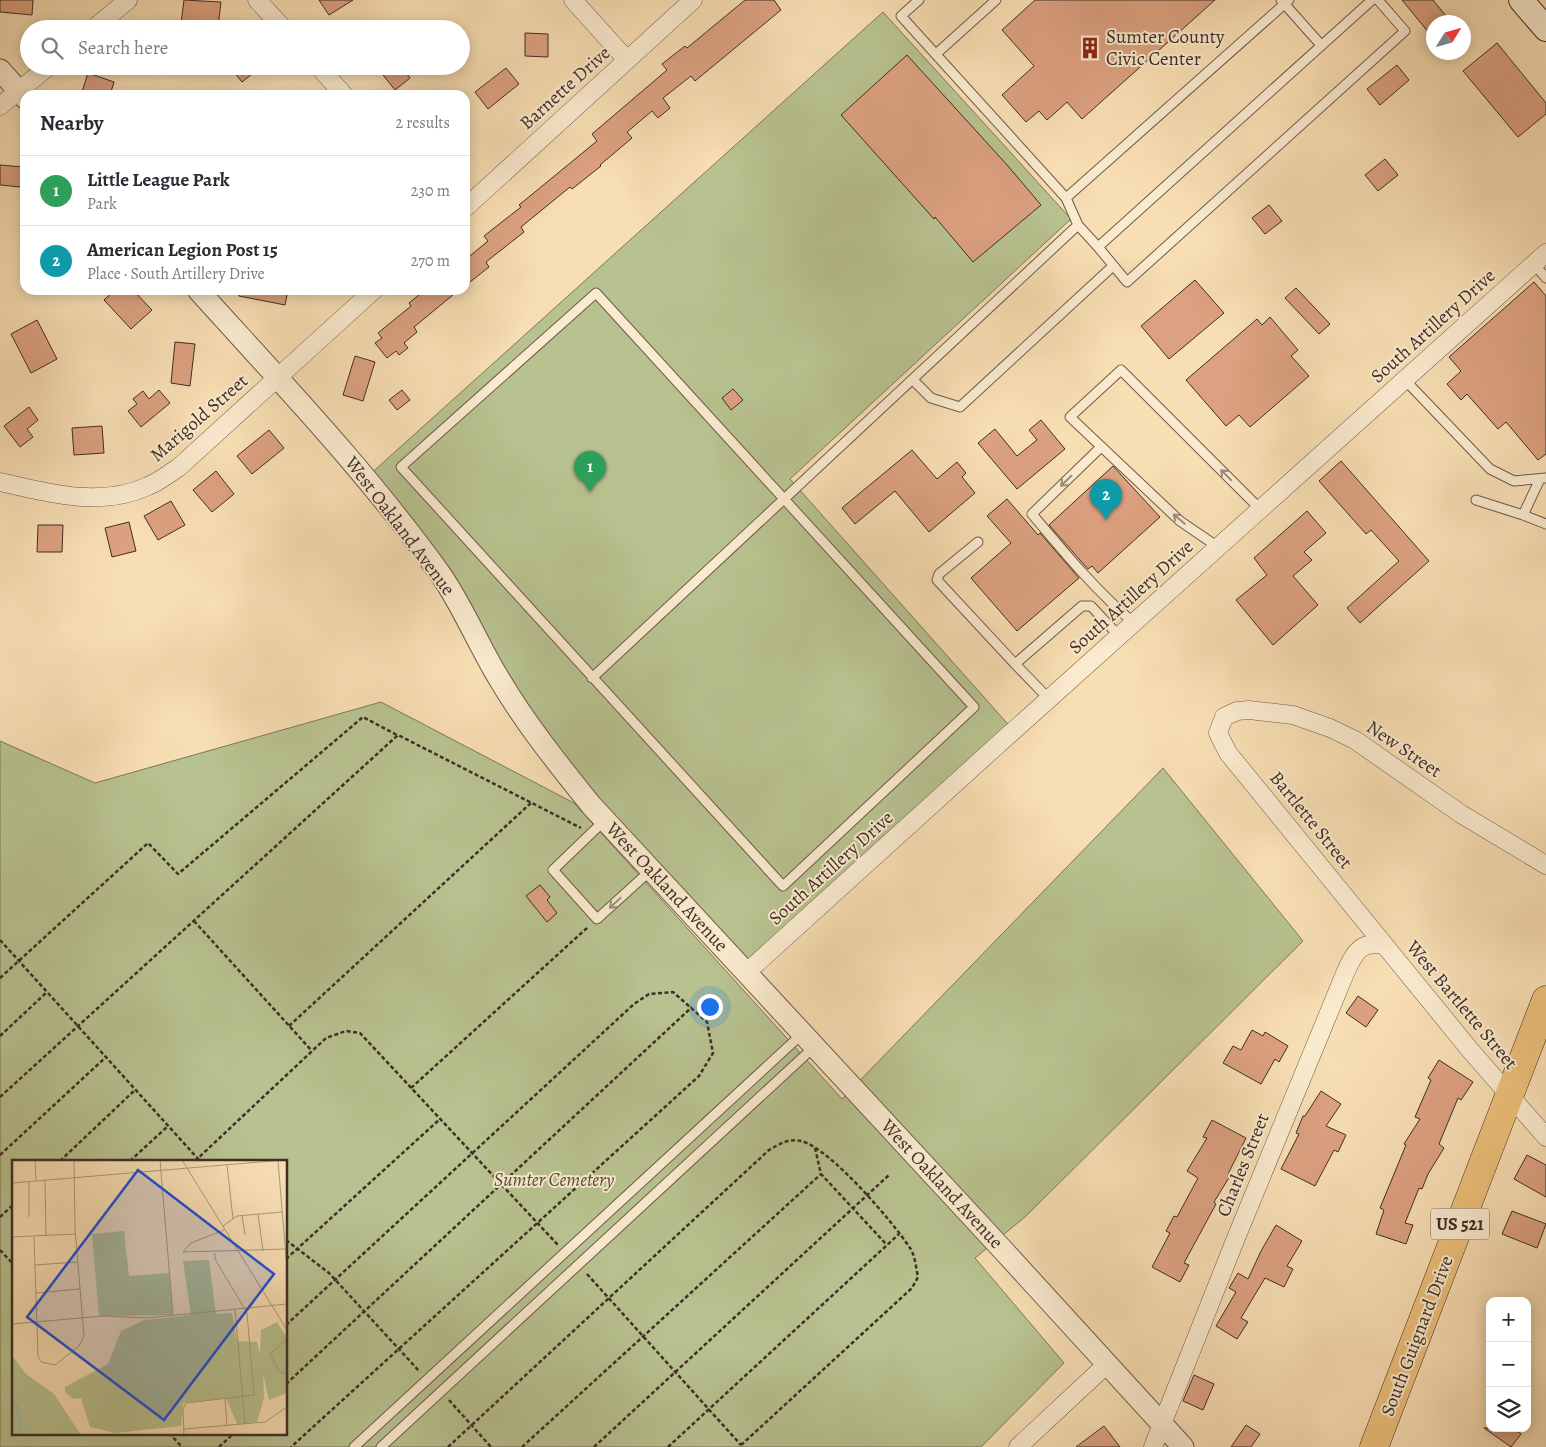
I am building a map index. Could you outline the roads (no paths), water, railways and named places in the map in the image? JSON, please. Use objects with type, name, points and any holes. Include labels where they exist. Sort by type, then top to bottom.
[{"type":"highway","name":"South Guignard Drive","points":[[1374,1447],[1546,1000]]},
{"type":"main road","points":[[1521,0],[1544,23]]},
{"type":"street","points":[[104,20],[128,0]]},
{"type":"street","points":[[258,0],[276,20]]},
{"type":"street","points":[[573,0],[627,60]]},
{"type":"street","name":"Barnette Drive","points":[[470,203],[693,0]]},
{"type":"street","points":[[0,70],[20,93]]},
{"type":"street","points":[[27,90],[41,75]]},
{"type":"street","points":[[326,75],[340,90]]},
{"type":"street","points":[[0,106],[20,96]]},
{"type":"street","name":"South Artillery Drive","points":[[746,973],[1540,259]]},
{"type":"street","name":"West Oakland Avenue","points":[[203,295],[350,458],[411,534],[443,578],[497,675],[532,730],[554,759],[598,827],[651,870],[1183,1447]]},
{"type":"street","points":[[278,378],[369,295]]},
{"type":"street","name":"Marigold Street","points":[[0,482],[61,496],[88,497],[119,494],[146,487],[178,468],[278,378]]},
{"type":"street","name":"New Street","points":[[1224,717],[1237,711],[1250,710],[1292,716],[1330,728],[1355,740],[1461,814],[1546,865]]},
{"type":"street","name":"Bartlette Street","points":[[1224,717],[1218,733],[1228,753],[1384,945]]},
{"type":"street","name":"Charles Street","points":[[1163,1425],[1236,1238],[1346,971],[1354,954],[1360,948],[1367,945],[1384,945]]},
{"type":"street","name":"West Bartlette Street","points":[[1384,945],[1470,1050],[1546,1137]]},
{"type":"street","points":[[1018,1447],[1107,1364]]},
{"type":"street","points":[[1153,1447],[1163,1425]]},
{"type":"lane","points":[[919,0],[901,16],[1066,198],[1078,225],[1127,282],[1405,30],[1378,0]]},
{"type":"lane","points":[[936,54],[996,0]]},
{"type":"lane","points":[[1098,247],[1372,0]]},
{"type":"lane","points":[[1066,198],[1285,1],[1321,45]]},
{"type":"lane","points":[[592,678],[1078,225]]},
{"type":"lane","points":[[1540,259],[1546,278]]},
{"type":"lane","points":[[913,380],[931,398],[960,407],[1113,266]]},
{"type":"lane","points":[[596,293],[974,707],[783,886],[592,678],[401,467],[596,293]]},
{"type":"lane","points":[[1218,547],[1180,521],[1070,417],[1121,370],[1260,509]]},
{"type":"lane","points":[[1405,380],[1490,469],[1514,481],[1543,478]]},
{"type":"lane","points":[[1101,447],[1032,514],[1080,570],[1117,609],[1134,623]]},
{"type":"lane","points":[[1523,515],[1543,478]]},
{"type":"lane","points":[[1476,500],[1546,524]]},
{"type":"lane","points":[[978,542],[939,574],[937,580],[1049,699]]},
{"type":"lane","points":[[1015,664],[1082,606],[1091,606],[1119,636]]},
{"type":"lane","points":[[598,827],[554,870],[597,920],[651,870]]},
{"type":"lane","points":[[354,1447],[565,1253],[808,1040]]},
{"type":"lane","points":[[381,1447],[578,1264],[808,1040]]},
{"type":"place","name":"Sumter County Civic Center","points":[[1090,48]]},
{"type":"place","name":"Little League Park","points":[[590,492]]},
{"type":"place","name":"American Legion Post 15","points":[[1106,520]]},
{"type":"park label","name":"Sumter Cemetery","points":[[554,1180]]}]
